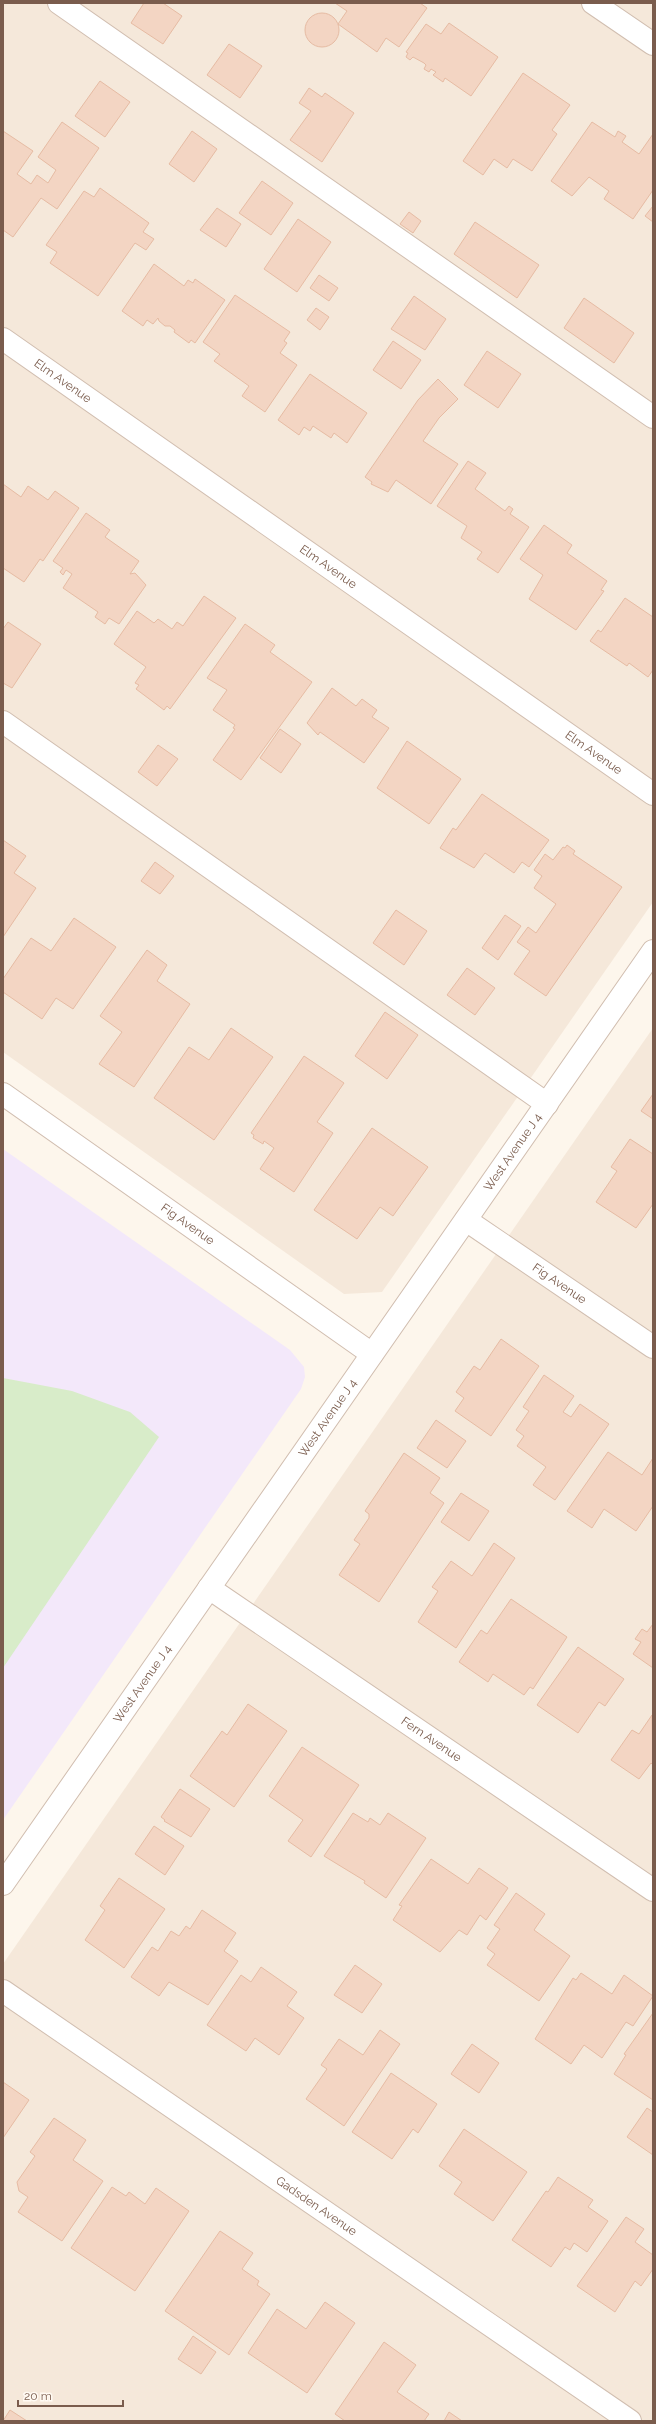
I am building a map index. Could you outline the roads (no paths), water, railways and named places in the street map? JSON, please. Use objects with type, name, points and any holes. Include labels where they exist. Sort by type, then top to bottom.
[{"type":"street","points":[[59,3],[653,417]]},
{"type":"street","points":[[593,3],[653,44]]},
{"type":"street","name":"Elm Avenue","points":[[3,338],[653,794]]},
{"type":"street","points":[[3,722],[547,1104]]},
{"type":"street","name":"West Avenue J 4","points":[[3,1884],[653,951]]},
{"type":"street","name":"Fig Avenue","points":[[3,1094],[372,1354]]},
{"type":"street","name":"Fig Avenue","points":[[466,1220],[653,1347]]},
{"type":"street","name":"Fern Avenue","points":[[209,1588],[653,1890]]},
{"type":"street","name":"Gadsden Avenue","points":[[3,1991],[630,2421]]}]
